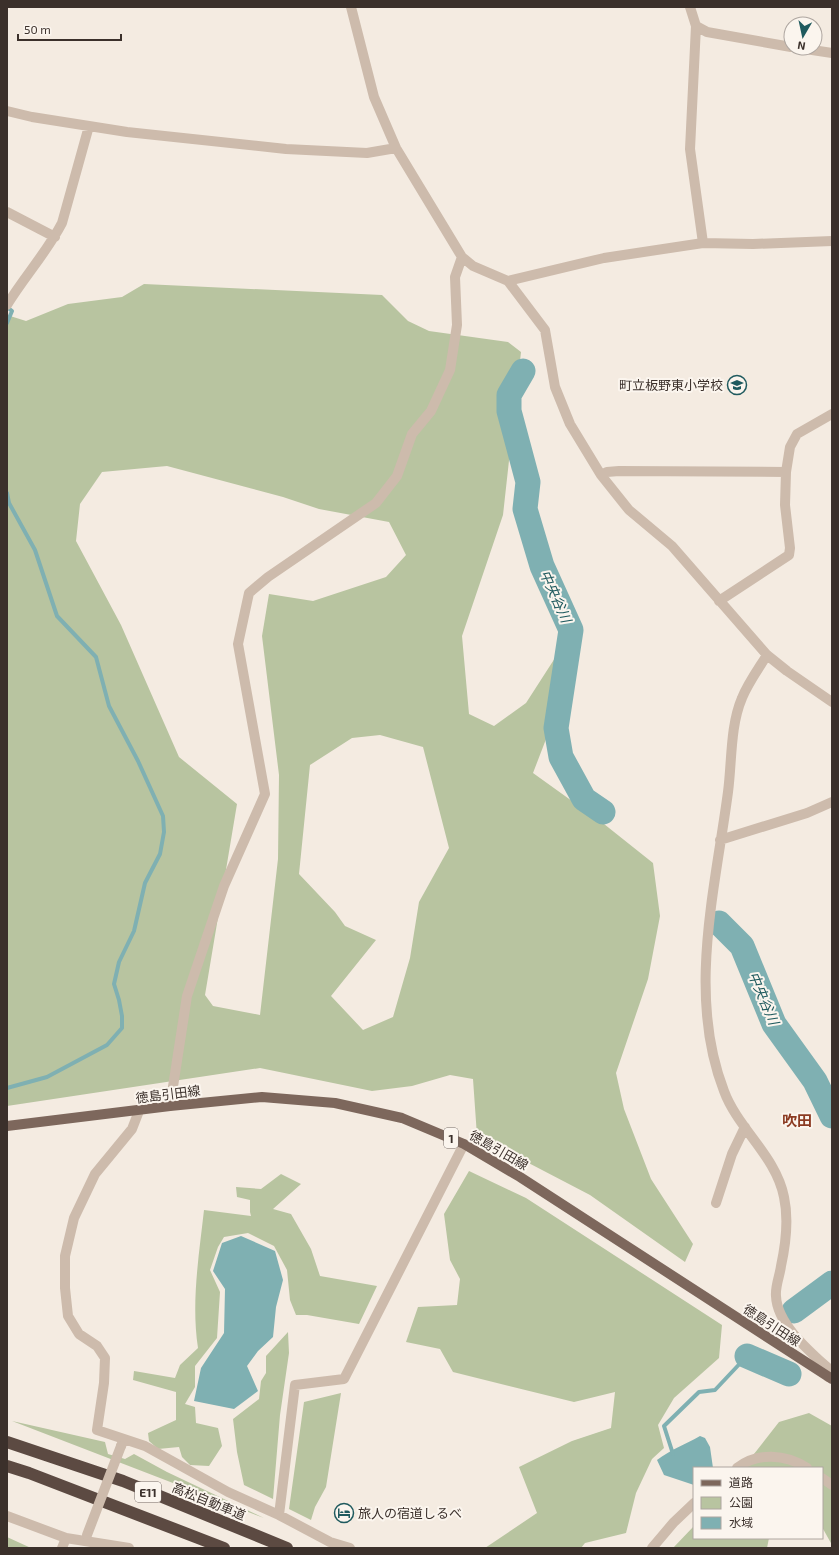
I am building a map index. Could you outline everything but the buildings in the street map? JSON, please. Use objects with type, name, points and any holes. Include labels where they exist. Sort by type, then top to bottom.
[{"type":"highway","name":"高松自動車道","points":[[7,1442],[123,1481],[287,1548]]},
{"type":"highway","name":"E11","points":[[7,1466],[29,1473],[224,1548]]},
{"type":"main road","name":"徳島引田線","points":[[7,1126],[170,1106],[262,1097],[335,1103],[402,1118],[464,1144],[520,1177],[830,1378]]},
{"type":"street","points":[[351,7],[374,97],[396,148],[462,257],[473,266],[508,281],[545,330],[555,387],[570,424],[601,475],[629,510],[672,546],[767,655],[787,671],[832,702]]},
{"type":"street","points":[[690,7],[696,26],[690,149],[703,243]]},
{"type":"street","points":[[696,26],[707,32],[783,46]]},
{"type":"street","points":[[7,111],[127,132],[286,149],[367,153],[396,148]]},
{"type":"street","points":[[7,305],[24,278],[55,237],[62,223],[90,126]]},
{"type":"street","points":[[7,212],[55,237]]},
{"type":"street","points":[[508,281],[604,258],[703,243],[753,244],[832,241]]},
{"type":"street","points":[[170,1106],[187,996],[224,886],[265,794],[238,644],[249,593],[268,577],[376,503],[396,476],[412,434],[430,412],[450,370],[457,325],[455,277],[462,257]]},
{"type":"street","points":[[719,600],[789,555],[790,548],[786,505],[786,472],[790,447],[797,434],[832,414]]},
{"type":"street","points":[[601,475],[607,472],[619,471],[786,472]]},
{"type":"street","points":[[767,655],[742,697],[738,713],[711,907],[706,975],[706,1025],[712,1054],[724,1092],[745,1127],[764,1153],[776,1175],[784,1196],[786,1218],[785,1245],[776,1295],[780,1312],[794,1334],[829,1368],[830,1378]]},
{"type":"street","points":[[720,840],[800,816],[832,802]]},
{"type":"street","points":[[139,1111],[132,1129],[95,1174],[74,1218],[65,1256],[65,1288],[68,1316],[79,1334],[97,1346],[105,1358],[104,1383],[97,1430],[122,1443],[145,1446],[228,1492],[279,1515],[330,1542],[350,1548]]},
{"type":"street","points":[[716,1203],[732,1154],[745,1127]]},
{"type":"street","points":[[279,1515],[295,1385],[344,1379],[464,1144]]},
{"type":"street","points":[[85,1538],[122,1443]]},
{"type":"street","points":[[738,1467],[744,1462],[769,1456],[795,1460],[806,1467]]},
{"type":"street","points":[[823,1479],[832,1485]]},
{"type":"street","points":[[652,1548],[674,1522],[693,1505]]},
{"type":"street","points":[[7,1516],[66,1538],[85,1538],[129,1548]]},
{"type":"street","points":[[62,1548],[66,1538]]},
{"type":"green space","points":[[144,284],[382,295],[408,321],[429,331],[508,342],[521,352],[503,515],[462,636],[469,714],[494,726],[526,703],[555,658],[573,669],[533,773],[604,824],[653,863],[660,916],[648,979],[616,1073],[624,1109],[651,1179],[693,1244],[685,1262],[590,1195],[477,1136],[473,1079],[450,1075],[412,1086],[372,1091],[260,1068],[7,1106],[7,315],[26,321],[68,304],[122,297]],"holes":[[[167,466],[283,497],[319,509],[389,522],[406,555],[386,577],[313,601],[269,594],[262,636],[279,775],[278,859],[260,1015],[213,1006],[205,995],[237,804],[179,757],[121,625],[76,541],[80,504],[102,472]],[[380,735],[423,747],[449,848],[419,902],[410,958],[393,1017],[363,1030],[331,996],[376,940],[345,926],[335,912],[299,874],[310,765],[352,738]]]},
{"type":"green space","points":[[469,1171],[526,1198],[722,1325],[719,1358],[674,1398],[658,1425],[664,1448],[652,1459],[636,1493],[626,1533],[585,1543],[581,1548],[485,1548],[537,1513],[519,1467],[572,1441],[611,1428],[615,1392],[574,1402],[453,1372],[440,1349],[406,1342],[418,1307],[457,1305],[460,1279],[450,1260],[444,1214]]},
{"type":"green space","points":[[281,1174],[301,1184],[273,1209],[291,1214],[311,1249],[320,1276],[377,1286],[359,1324],[307,1315],[296,1315],[290,1300],[287,1270],[274,1246],[248,1233],[224,1237],[218,1247],[210,1270],[220,1292],[217,1338],[195,1366],[195,1387],[185,1404],[195,1407],[196,1423],[218,1428],[222,1446],[209,1466],[190,1465],[182,1457],[179,1447],[158,1449],[149,1441],[148,1433],[176,1420],[176,1392],[133,1380],[134,1371],[175,1378],[180,1365],[198,1348],[195,1314],[198,1262],[204,1210],[251,1216],[250,1200],[237,1197],[236,1187],[261,1189]]},
{"type":"green space","points":[[288,1332],[289,1353],[280,1415],[273,1499],[244,1485],[237,1452],[233,1419],[259,1399],[261,1381],[266,1373],[266,1356]]},
{"type":"green space","points":[[341,1393],[326,1487],[315,1507],[311,1520],[289,1509],[304,1402]]},
{"type":"green space","points":[[809,1413],[832,1426],[832,1545],[823,1529],[823,1467],[744,1467],[779,1422]]},
{"type":"green space","points":[[12,1421],[105,1442],[108,1454],[125,1459],[134,1454],[167,1472],[264,1518]]},
{"type":"green space","points":[[693,1527],[693,1539],[769,1539],[767,1548],[673,1548]]},
{"type":"green space","points":[[7,1537],[31,1548],[7,1548]]},
{"type":"water","points":[[241,1236],[275,1251],[283,1280],[276,1307],[273,1337],[258,1351],[247,1366],[258,1391],[234,1409],[194,1401],[201,1368],[224,1333],[225,1289],[213,1271],[222,1243]]},
{"type":"water","points":[[700,1436],[705,1438],[710,1447],[713,1467],[693,1467],[693,1485],[664,1475],[657,1460]]},
{"type":"waterway","points":[[7,307],[12,311],[7,323]]},
{"type":"waterway","name":"中央谷川","points":[[523,371],[509,395],[509,411],[528,482],[525,509],[542,566],[571,630],[556,728],[561,757],[584,799],[603,812]]},
{"type":"waterway","points":[[7,493],[9,503],[35,550],[57,616],[96,657],[109,706],[138,761],[163,816],[164,832],[160,854],[145,883],[134,931],[119,962],[114,984],[122,1016],[122,1028],[107,1045],[47,1077],[7,1088]]},
{"type":"waterway","name":"中央谷川","points":[[719,923],[742,946],[774,1024],[815,1081],[832,1116]]},
{"type":"waterway","name":"中央谷川","points":[[794,1311],[832,1283]]},
{"type":"waterway","points":[[673,1454],[664,1426],[699,1392],[715,1390],[747,1356]]},
{"type":"waterway","name":"中央谷川","points":[[747,1356],[789,1374]]},
{"type":"place","name":"町立板野東小学校","points":[[737,385]]},
{"type":"place","name":"旅人の宿道しるべ","points":[[344,1513]]},
{"type":"district","name":"吹田","points":[[797,1120]]}]
